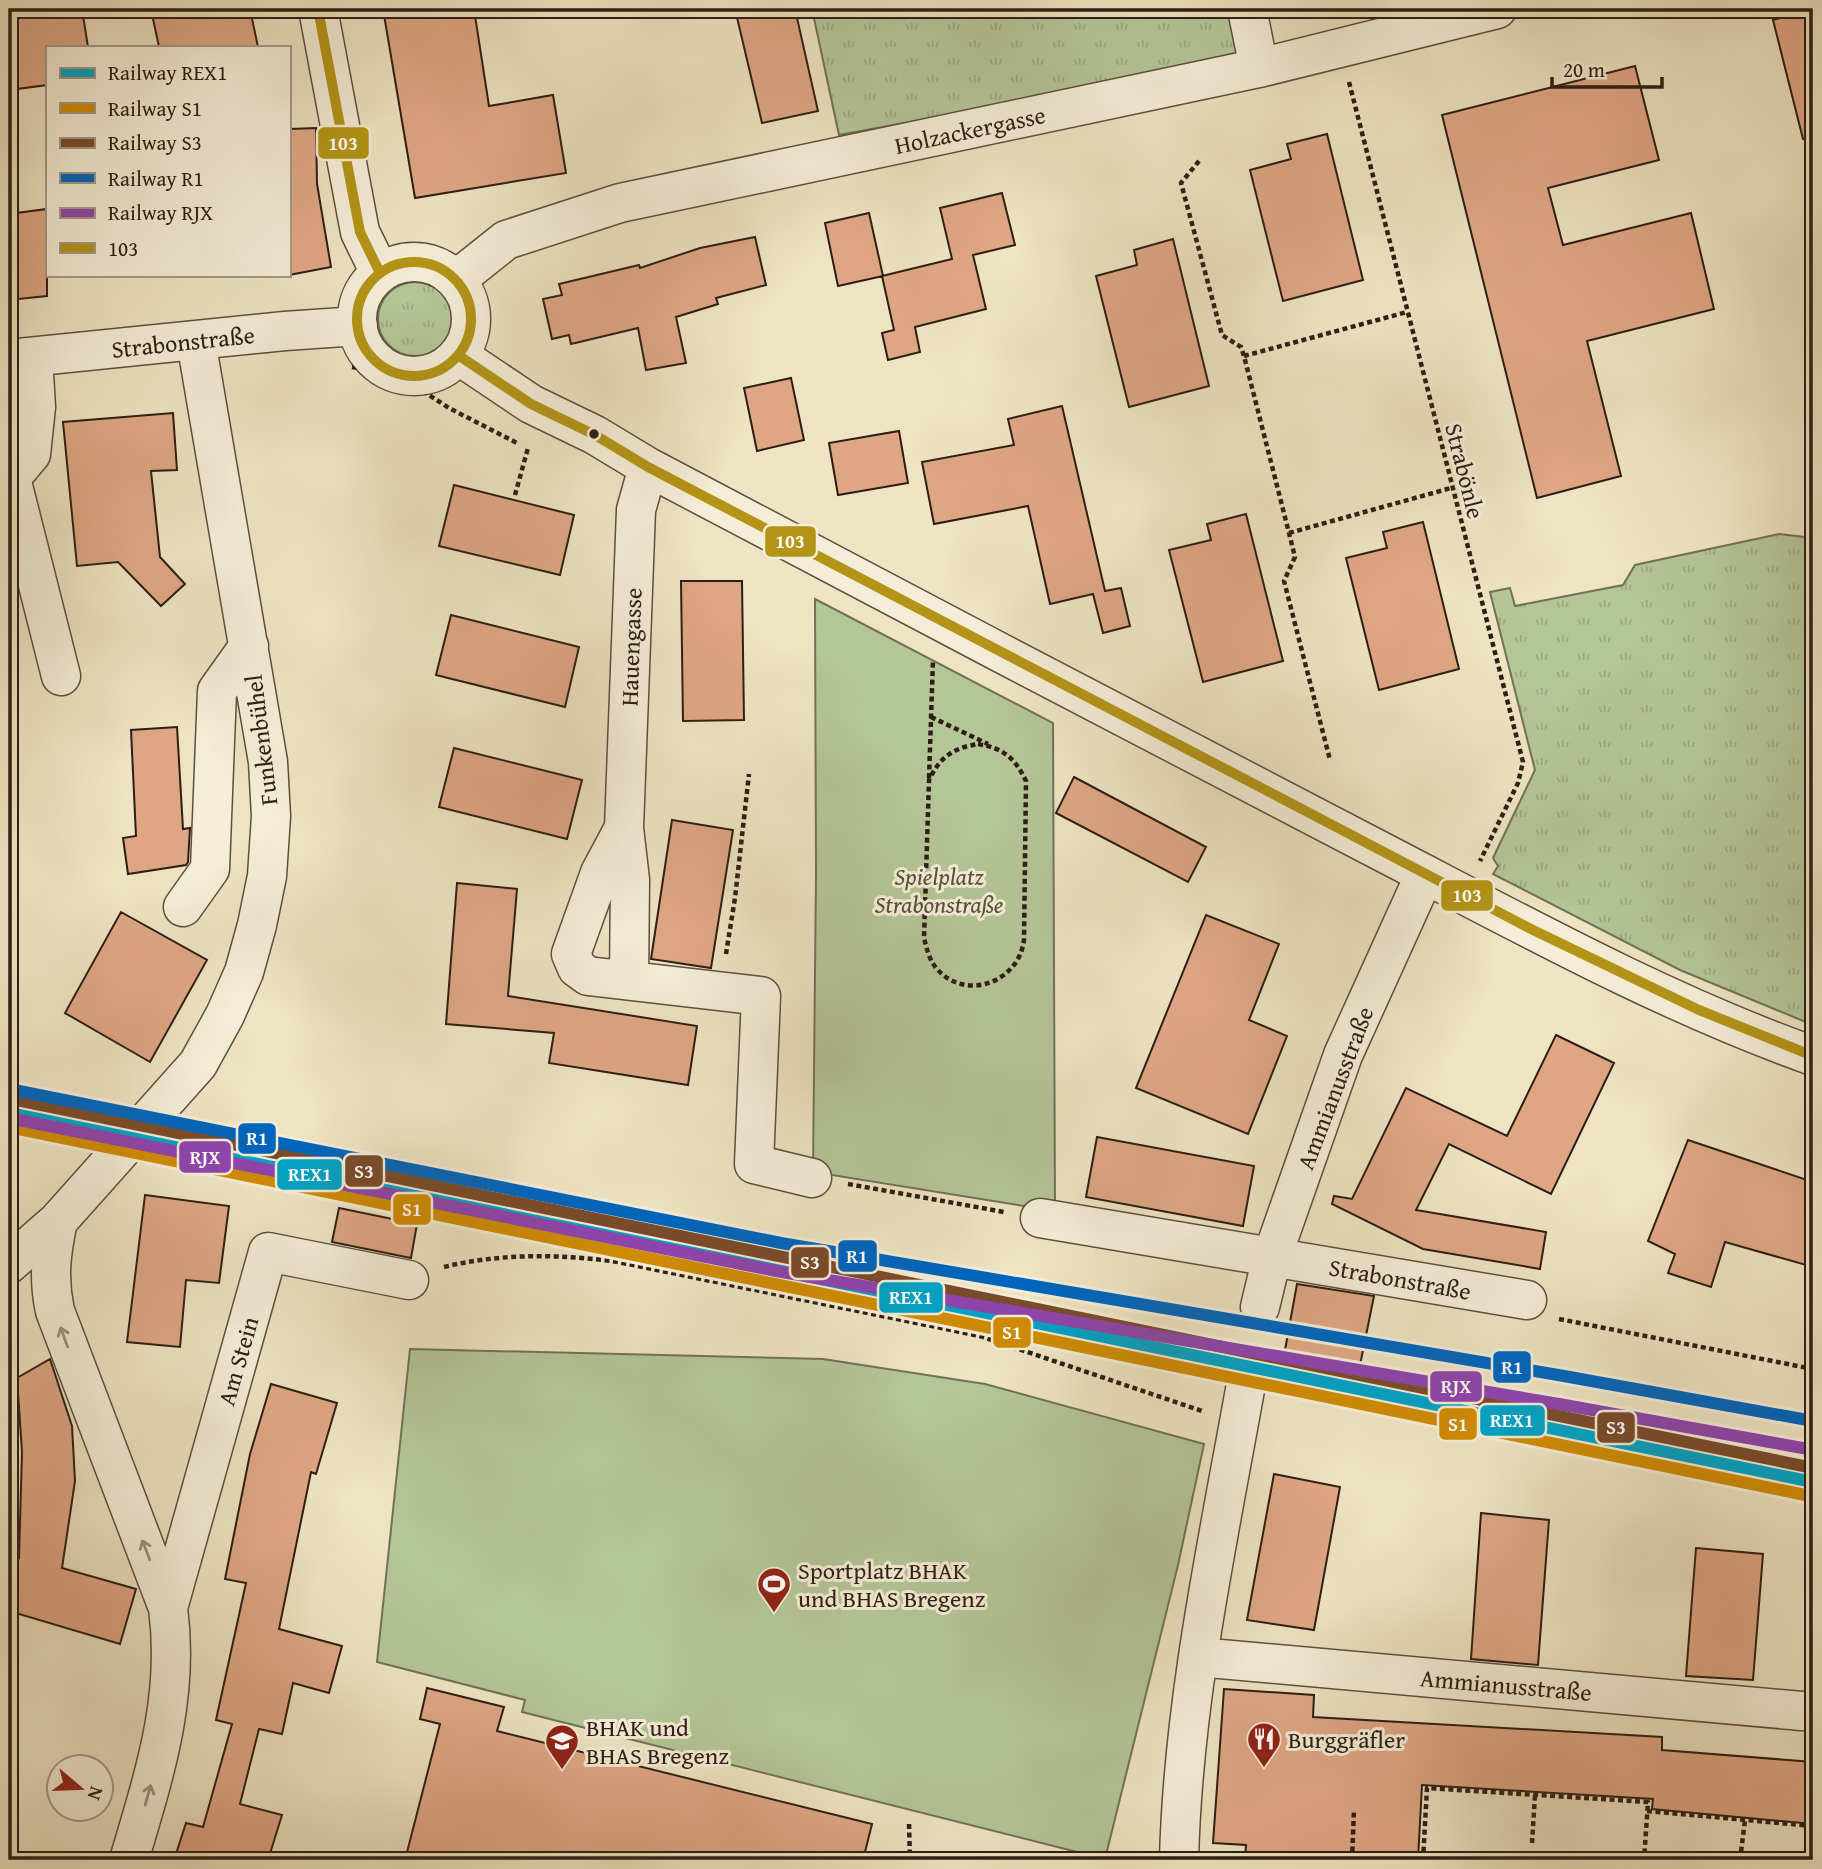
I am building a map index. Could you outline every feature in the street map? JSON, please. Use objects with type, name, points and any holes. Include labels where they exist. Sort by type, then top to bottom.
[{"type":"street","points":[[318,9],[360,232],[380,273]]},
{"type":"street","points":[[1247,9],[1259,68]]},
{"type":"street","name":"Holzackergasse","points":[[456,280],[506,240],[620,203],[1259,68],[1497,9]]},
{"type":"street","points":[[420,262],[444,270],[456,280],[466,294],[471,326],[458,355],[445,367],[429,374],[412,376],[395,373],[369,354],[358,326],[358,311],[362,296],[380,273],[395,265],[420,262]]},
{"type":"street","name":"Strabonstraße","points":[[21,358],[358,326]]},
{"type":"street","name":"Funkenbühel","points":[[9,1264],[58,1221],[198,1064],[225,1015],[244,972],[267,876],[271,816],[268,762],[196,341]]},
{"type":"street","points":[[458,355],[531,404],[595,435],[648,467],[1425,874],[1703,1013],[1813,1056]]},
{"type":"street","points":[[21,358],[36,407],[31,454],[10,479],[61,676]]},
{"type":"street","name":"Hauengasse","points":[[629,980],[629,880],[624,828],[636,510],[648,467]]},
{"type":"street","points":[[183,906],[210,869],[217,691],[249,646]]},
{"type":"street","name":"Hauengasse","points":[[624,828],[600,873],[571,954],[577,968],[588,976],[761,996],[754,1164],[812,1178]]},
{"type":"street","name":"Ammianusstraße","points":[[1260,1307],[1272,1257],[1343,1055],[1425,874]]},
{"type":"street","name":"Strabonstraße","points":[[1040,1218],[1527,1300]]},
{"type":"street","name":"Am Stein","points":[[58,1221],[51,1254],[50,1287],[55,1311],[168,1608],[172,1659],[169,1708],[162,1744],[129,1860]]},
{"type":"street","name":"Am Stein","points":[[168,1608],[268,1252],[409,1280]]},
{"type":"street","points":[[1179,1860],[1181,1796],[1198,1657],[1246,1384]]},
{"type":"street","name":"Ammianusstraße","points":[[1198,1657],[1813,1712]]},
{"type":"path","name":"Strabönle","points":[[1341,48],[1523,762],[1518,783],[1465,894]]},
{"type":"path","points":[[1199,161],[1181,183],[1222,335],[1241,347],[1244,356],[1294,557],[1284,581],[1330,760]]},
{"type":"path","points":[[1244,356],[1407,312]]},
{"type":"path","points":[[515,495],[528,448]]},
{"type":"path","points":[[1289,533],[1451,488]]},
{"type":"path","points":[[931,717],[1008,754],[1026,781],[1024,940],[1017,961],[1009,971],[986,985],[973,986],[948,979],[936,968],[928,954],[924,938],[934,618]]},
{"type":"path","points":[[929,780],[936,766],[954,750],[978,744],[994,747]]},
{"type":"path","points":[[720,990],[735,898],[748,774]]},
{"type":"path","points":[[812,1178],[1040,1218]]},
{"type":"path","points":[[409,1280],[426,1272],[480,1261],[576,1256],[618,1262],[980,1336],[1239,1423]]},
{"type":"path","points":[[1527,1300],[1540,1315],[1813,1369]]},
{"type":"path","points":[[1423,1860],[1427,1787],[1648,1802],[1644,1860]]},
{"type":"path","points":[[1532,1843],[1535,1794]]},
{"type":"path","points":[[1352,1860],[1354,1811]]},
{"type":"path","points":[[1647,1811],[1813,1826]]},
{"type":"path","points":[[1740,1860],[1745,1820]]},
{"type":"path","points":[[909,1824],[910,1860]]},
{"type":"green space","points":[[812,9],[1233,9],[1242,55],[1041,98],[839,135]]},
{"type":"green space","points":[[415,282],[429,285],[441,293],[449,305],[452,319],[449,333],[441,345],[429,353],[415,356],[401,353],[389,345],[381,333],[378,319],[381,305],[389,293],[401,285]]},
{"type":"green space","points":[[1779,534],[1813,538],[1813,1025],[1680,970],[1493,874],[1498,866],[1493,858],[1535,770],[1490,592],[1510,588],[1515,606],[1623,585],[1635,565]]},
{"type":"green space","name":"Spielplatz Strabonstraße","points":[[815,599],[1053,723],[1055,1211],[813,1172]]},
{"type":"green space","name":"Sportplatz BHAK und BHAS Bregenz","points":[[410,1349],[823,1359],[985,1384],[1204,1444],[1178,1565],[1105,1859],[522,1712],[525,1700],[377,1662]]},
{"type":"building","points":[[9,9],[82,9],[88,46],[46,46],[46,85],[9,90]]},
{"type":"building","points":[[177,9],[250,9],[258,46],[159,46],[152,14]]},
{"type":"building","points":[[383,9],[474,9],[489,106],[553,95],[566,173],[415,198]]},
{"type":"building","points":[[735,9],[795,9],[818,111],[762,123]]},
{"type":"building","points":[[1813,9],[1813,138],[1803,139],[1773,20]]},
{"type":"building","points":[[1635,66],[1659,160],[1548,188],[1563,245],[1691,213],[1714,309],[1587,341],[1621,476],[1537,498],[1442,115]]},
{"type":"building","points":[[316,128],[317,184],[331,267],[290,275],[290,129]]},
{"type":"building","points":[[1327,134],[1363,280],[1283,301],[1250,170],[1291,159],[1287,144]]},
{"type":"building","points":[[1002,193],[1015,245],[973,255],[986,309],[915,327],[920,352],[888,360],[882,333],[894,330],[882,276],[952,259],[940,208]]},
{"type":"building","points":[[46,209],[47,296],[9,300],[9,214]]},
{"type":"building","points":[[869,213],[883,276],[838,286],[825,223]]},
{"type":"building","points":[[755,237],[766,285],[716,298],[718,304],[676,317],[686,363],[646,370],[638,328],[571,344],[569,335],[552,339],[543,299],[562,295],[559,284],[639,265],[640,268],[700,248]]},
{"type":"building","points":[[1173,239],[1209,386],[1129,407],[1096,276],[1137,265],[1134,250]]},
{"type":"building","points":[[791,378],[804,440],[757,451],[744,388]]},
{"type":"building","points":[[1062,406],[1105,591],[1121,588],[1130,626],[1103,633],[1093,594],[1050,604],[1028,506],[934,524],[922,462],[1014,445],[1008,419]]},
{"type":"building","points":[[173,413],[177,470],[151,471],[160,557],[185,584],[161,606],[118,562],[77,566],[63,422]]},
{"type":"building","points":[[899,431],[908,483],[838,495],[829,443]]},
{"type":"building","points":[[454,485],[574,515],[560,575],[439,546]]},
{"type":"building","points":[[1246,514],[1283,661],[1203,682],[1169,550],[1211,540],[1207,524]]},
{"type":"building","points":[[1423,522],[1459,669],[1379,690],[1346,558],[1387,548],[1383,532]]},
{"type":"building","points":[[681,581],[742,581],[744,720],[683,721]]},
{"type":"building","points":[[451,615],[579,647],[565,707],[436,675]]},
{"type":"building","points":[[177,727],[183,829],[190,828],[188,862],[186,865],[128,874],[123,838],[136,836],[131,730]]},
{"type":"building","points":[[454,748],[582,780],[567,839],[439,807]]},
{"type":"building","points":[[1074,777],[1206,847],[1188,882],[1056,813]]},
{"type":"building","points":[[672,820],[733,830],[711,968],[651,959]]},
{"type":"building","points":[[457,883],[517,889],[508,996],[697,1026],[688,1085],[549,1063],[554,1033],[446,1024]]},
{"type":"building","points":[[121,912],[207,960],[150,1062],[65,1013]]},
{"type":"building","points":[[1206,915],[1279,944],[1249,1020],[1287,1036],[1248,1134],[1136,1088]]},
{"type":"building","points":[[1556,1035],[1614,1063],[1551,1194],[1449,1144],[1416,1210],[1546,1232],[1540,1269],[1423,1249],[1332,1204],[1334,1196],[1352,1199],[1406,1088],[1507,1136]]},
{"type":"building","points":[[1097,1137],[1254,1166],[1243,1226],[1086,1197]]},
{"type":"building","points":[[1688,1140],[1813,1182],[1813,1267],[1725,1242],[1711,1287],[1668,1273],[1675,1254],[1648,1241]]},
{"type":"building","points":[[145,1195],[229,1206],[219,1283],[186,1280],[180,1347],[127,1342]]},
{"type":"building","points":[[339,1208],[417,1224],[411,1258],[332,1242]]},
{"type":"building","points":[[1297,1284],[1374,1296],[1358,1375],[1283,1361]]},
{"type":"building","points":[[50,1359],[72,1426],[75,1481],[62,1568],[136,1589],[120,1644],[9,1611],[9,1555],[19,1558],[22,1452],[17,1378]]},
{"type":"building","points":[[271,1384],[337,1403],[316,1474],[311,1472],[279,1629],[342,1646],[329,1693],[293,1683],[282,1734],[259,1729],[240,1804],[282,1815],[268,1860],[174,1860],[186,1823],[203,1827],[232,1724],[216,1720],[246,1583],[225,1579],[250,1454]]},
{"type":"building","points":[[1274,1474],[1340,1487],[1314,1630],[1247,1620]]},
{"type":"building","points":[[1481,1513],[1549,1520],[1538,1665],[1471,1659]]},
{"type":"building","points":[[1696,1548],[1763,1554],[1753,1680],[1686,1676]]},
{"type":"building","name":"BHAK und BHAS Bregenz","points":[[427,1688],[504,1707],[497,1731],[872,1824],[863,1860],[405,1860],[440,1724],[420,1719]]},
{"type":"building","points":[[1224,1689],[1314,1695],[1313,1717],[1662,1737],[1662,1750],[1813,1762],[1813,1824],[1652,1809],[1653,1799],[1422,1785],[1418,1860],[1245,1860],[1246,1845],[1213,1843]]},
{"type":"tunnel","points":[[1246,1384],[1260,1307]]},
{"type":"rail line","name":"R1","points":[[9,1089],[781,1243],[1813,1421]]},
{"type":"rail line","name":"S3","points":[[12,1099],[1813,1468]]},
{"type":"rail line","name":"REX1","points":[[9,1113],[1813,1482]]},
{"type":"rail line","name":"RJX","points":[[9,1118],[776,1271],[1808,1449]]},
{"type":"rail line","name":"S1","points":[[9,1127],[1810,1496]]},
{"type":"transit line","name":"103","points":[[318,9],[360,232],[380,273]]},
{"type":"transit line","name":"103","points":[[414,262],[436,267],[454,279],[466,297],[471,319],[466,341],[454,359],[436,371],[414,376],[392,371],[374,359],[362,341],[357,319],[362,297],[374,279],[392,267],[414,262]]},
{"type":"transit line","name":"103","points":[[458,355],[531,404],[595,435],[648,467],[1533,930],[1699,1010],[1813,1056]]},
{"type":"place","name":"Sportplatz BHAK und BHAS Bregenz","points":[[774,1614]]},
{"type":"place","name":"Burggräfler","points":[[1264,1769]]},
{"type":"place","name":"BHAK und BHAS Bregenz","points":[[562,1771]]}]
